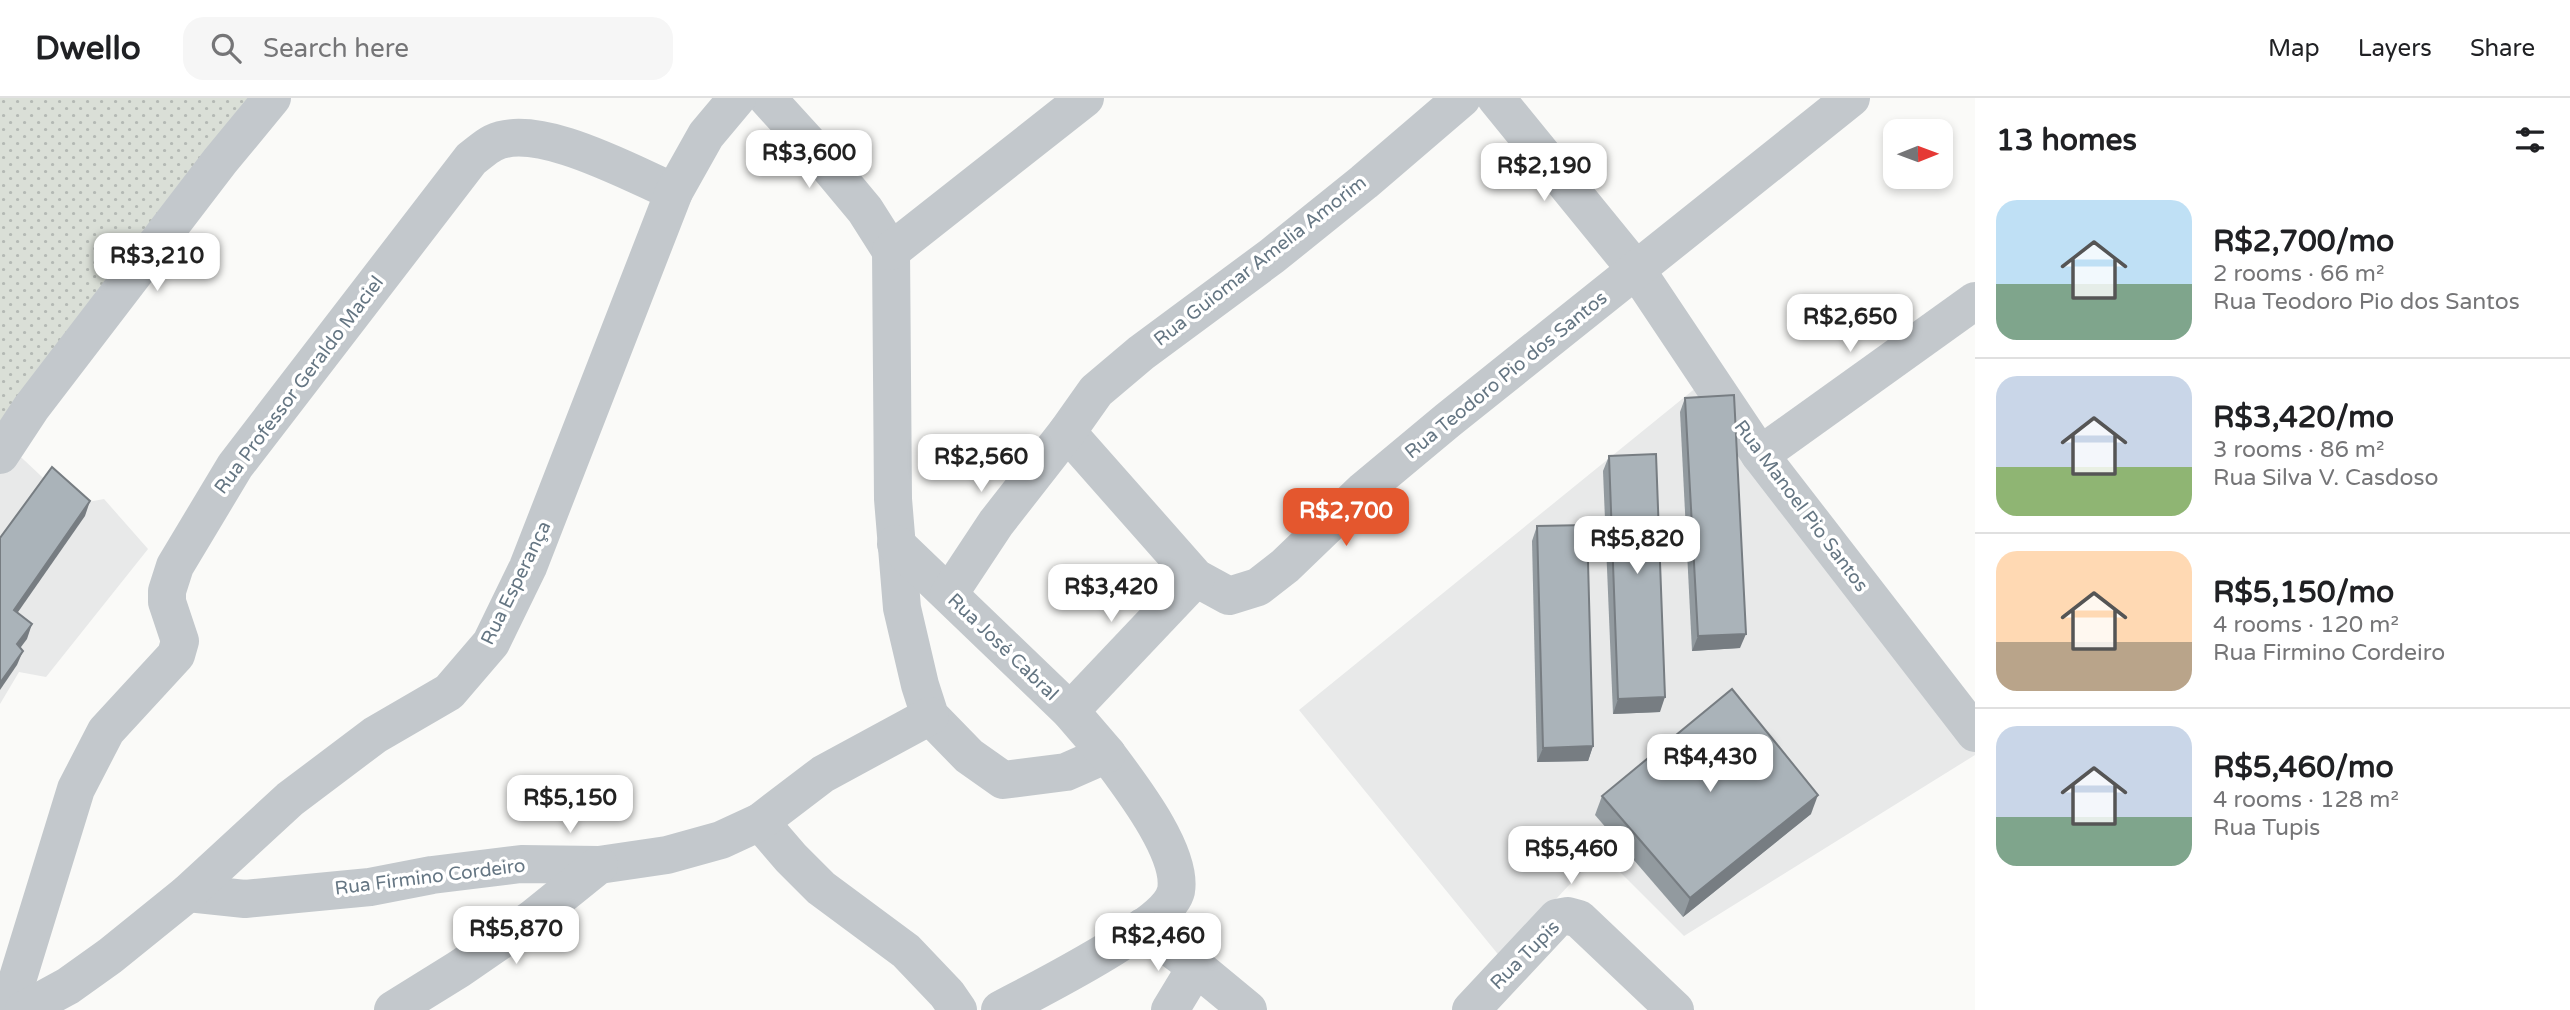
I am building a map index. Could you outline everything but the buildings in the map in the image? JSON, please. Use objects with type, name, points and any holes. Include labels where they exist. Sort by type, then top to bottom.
[{"type":"street","points":[[0,455],[31,408],[220,161],[272,98]]},
{"type":"street","name":"Rua Esperança","points":[[24,1010],[68,986],[110,956],[188,892],[301,791],[375,735],[449,692],[491,643],[528,567],[674,192],[706,135],[737,98]]},
{"type":"street","points":[[767,98],[865,210],[891,251],[895,544],[902,608],[930,716],[969,757],[1003,780],[1066,772],[1107,754]]},
{"type":"street","points":[[891,251],[1085,98]]},
{"type":"street","name":"Rua Guiomar Amelia Amorim","points":[[949,594],[996,523],[1096,391],[1142,353],[1272,256],[1462,98]]},
{"type":"street","name":"Rua Manoel Pio Santos","points":[[1496,98],[1637,271],[1760,455],[1975,733]]},
{"type":"street","name":"Rua Teodoro Pio dos Santos","points":[[1067,432],[1196,578],[1229,596],[1258,587],[1285,566],[1364,490],[1437,428],[1851,98]]},
{"type":"street","name":"Rua Professor Geraldo Maciel","points":[[8,1010],[76,789],[106,731],[176,655],[180,641],[167,602],[169,578],[175,566],[234,466],[471,159],[495,142],[525,138],[561,143],[674,192]]},
{"type":"street","points":[[1760,455],[1975,300]]},
{"type":"street","name":"Rua José Cabral","points":[[895,544],[1070,711],[1107,754],[1147,809],[1170,856],[1176,877],[1175,892],[1155,917]]},
{"type":"street","points":[[1070,711],[1196,578]]},
{"type":"street","name":"Rua Firmino Cordeiro","points":[[188,892],[244,899],[370,887],[432,875],[521,863],[599,865],[667,855],[721,840],[760,822],[823,774],[930,716]]},
{"type":"street","points":[[760,822],[821,888],[906,951],[947,994],[958,1010]]},
{"type":"street","points":[[393,1010],[459,970],[533,919],[599,865]]},
{"type":"street","name":"Rua Tupis","points":[[1471,1010],[1557,918],[1568,916],[1578,919],[1675,1010]]},
{"type":"street","points":[[1000,1010],[1076,969],[1155,917],[1196,967],[1248,1010]]},
{"type":"street","points":[[1170,1010],[1196,967]]},
{"type":"shaded area","points":[[0,98],[272,98],[0,455]]},
{"type":"shaded area","points":[[1708,378],[1975,744],[1975,755],[1684,936],[1600,852],[1501,958],[1299,710]]},
{"type":"shaded area","points":[[8,445],[72,505],[104,499],[148,549],[46,677],[19,672],[0,704],[0,455]]}]
